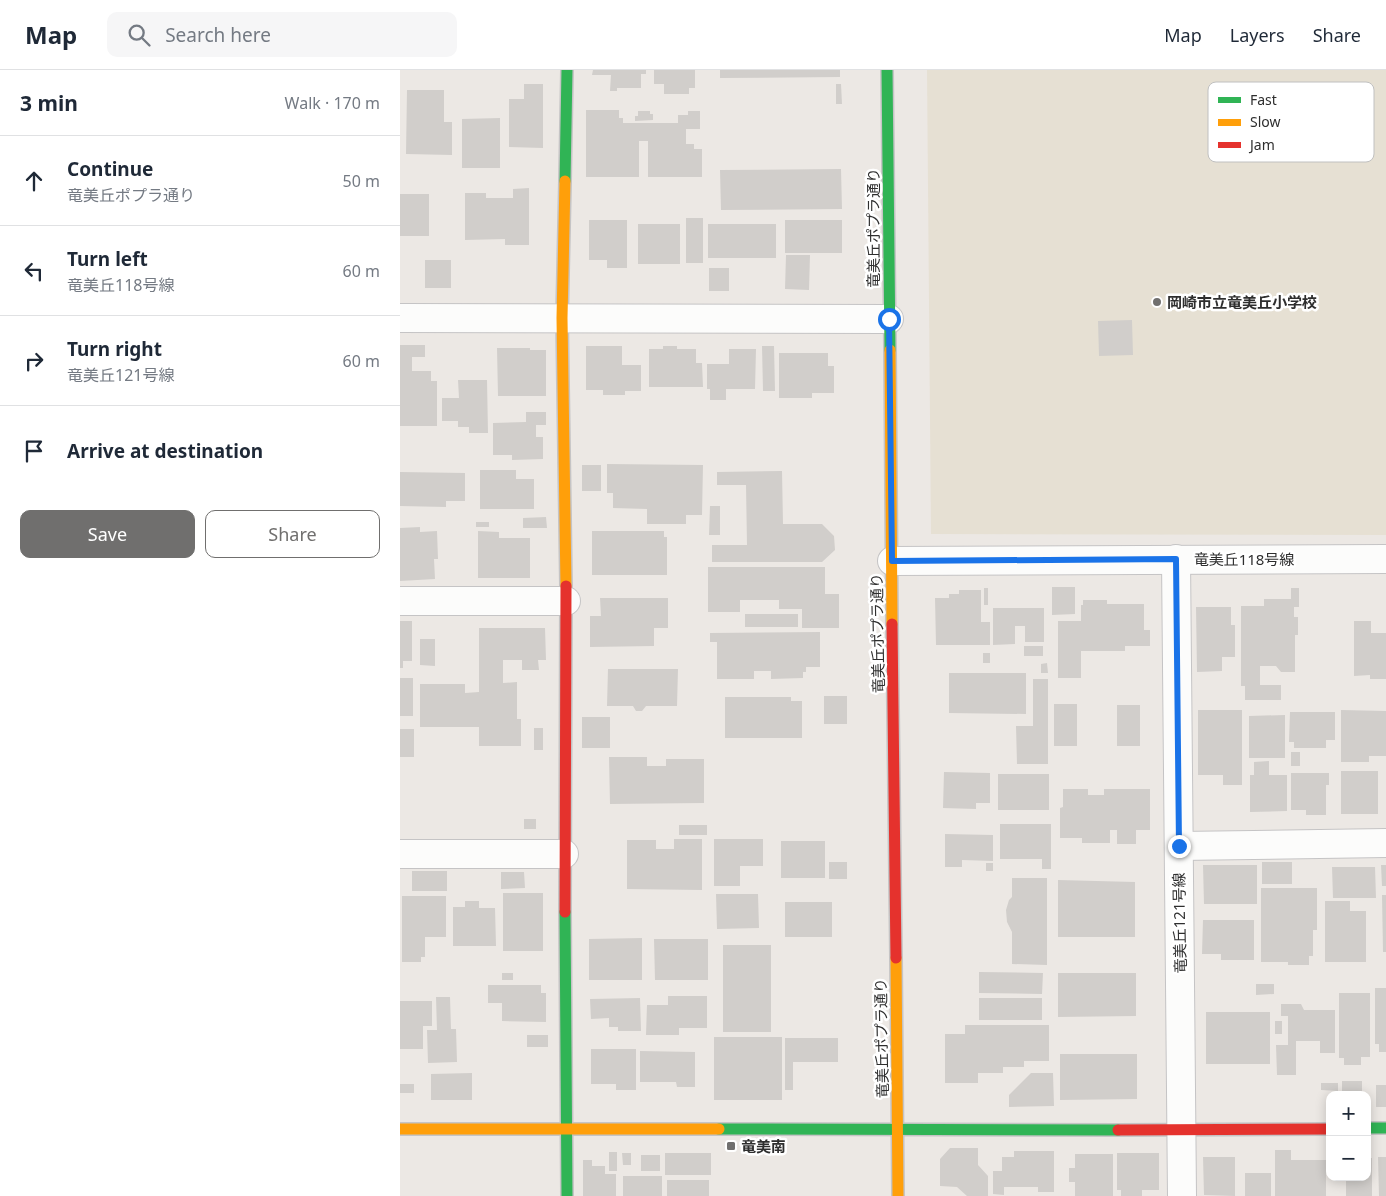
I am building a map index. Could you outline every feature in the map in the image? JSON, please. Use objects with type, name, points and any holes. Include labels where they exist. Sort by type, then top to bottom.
[{"type":"street","points":[[567,70],[562,318],[566,601],[564,854],[567,1196]]},
{"type":"street","name":"竜美丘ポプラ通り","points":[[887,70],[898,1196]]},
{"type":"street","points":[[400,318],[889,319]]},
{"type":"street","name":"竜美丘121号線","points":[[1176,559],[1182,1196]]},
{"type":"street","name":"竜美丘118号線","points":[[892,561],[1386,559]]},
{"type":"street","points":[[400,601],[566,601]]},
{"type":"street","points":[[1179,846],[1386,843]]},
{"type":"street","points":[[400,854],[564,854]]},
{"type":"street","points":[[1371,1128],[1386,1128]]},
{"type":"street","points":[[400,1129],[1326,1129]]},
{"type":"shaded area","name":"岡崎市立竜美丘小学校","points":[[927,70],[1386,70],[1386,535],[931,534]]},
{"type":"building","points":[[593,70],[646,70],[646,74],[641,74],[641,88],[617,88],[617,91],[610,91],[611,75],[592,75]]},
{"type":"building","points":[[654,70],[695,70],[695,88],[689,88],[689,94],[664,94],[664,84],[654,84]]},
{"type":"building","points":[[720,70],[840,70],[840,77],[720,78]]},
{"type":"building","points":[[524,84],[543,84],[543,148],[509,147],[509,99],[524,99]]},
{"type":"building","points":[[836,84],[841,84],[842,104],[836,104]]},
{"type":"building","points":[[407,90],[444,90],[444,122],[452,122],[452,155],[406,154]]},
{"type":"building","points":[[586,110],[619,110],[619,118],[623,118],[623,123],[678,123],[678,115],[688,115],[688,111],[700,111],[700,129],[686,129],[686,144],[694,144],[694,149],[702,149],[702,177],[648,177],[648,141],[639,141],[639,177],[586,177]]},
{"type":"building","points":[[638,111],[650,111],[650,114],[653,114],[653,120],[635,121]]},
{"type":"building","points":[[500,118],[500,168],[462,168],[462,119]]},
{"type":"building","points":[[841,169],[842,209],[721,210],[720,170]]},
{"type":"building","points":[[529,188],[529,245],[505,245],[505,239],[465,240],[465,193],[486,193],[486,198],[513,198],[513,189]]},
{"type":"building","points":[[400,194],[429,194],[429,236],[400,236]]},
{"type":"building","points":[[686,218],[703,218],[703,263],[686,263]]},
{"type":"building","points":[[589,220],[627,220],[627,268],[607,268],[607,260],[589,260]]},
{"type":"building","points":[[785,220],[842,220],[842,253],[785,253]]},
{"type":"building","points":[[638,224],[680,224],[680,264],[638,264]]},
{"type":"building","points":[[708,224],[776,224],[776,258],[708,258]]},
{"type":"building","points":[[786,255],[810,255],[809,290],[785,289]]},
{"type":"building","points":[[425,260],[451,260],[451,288],[425,288]]},
{"type":"building","points":[[709,268],[729,268],[729,291],[709,291]]},
{"type":"building","points":[[1132,320],[1133,355],[1099,356],[1098,321]]},
{"type":"building","points":[[400,345],[425,345],[425,357],[412,357],[412,371],[431,371],[431,381],[437,381],[437,426],[400,426]]},
{"type":"building","points":[[586,346],[622,346],[622,365],[641,365],[641,391],[625,391],[625,395],[603,395],[603,390],[586,390]]},
{"type":"building","points":[[663,346],[677,346],[677,349],[696,349],[696,363],[702,363],[703,387],[649,387],[649,349],[663,349]]},
{"type":"building","points":[[762,346],[774,346],[775,391],[763,391]]},
{"type":"building","points":[[497,348],[546,350],[546,396],[498,396]]},
{"type":"building","points":[[729,349],[756,349],[755,389],[726,389],[726,400],[710,400],[710,389],[707,389],[707,364],[729,364]]},
{"type":"building","points":[[779,353],[828,353],[828,366],[834,366],[834,393],[812,393],[812,398],[779,398]]},
{"type":"building","points":[[458,380],[487,380],[488,433],[469,433],[469,427],[458,427],[458,421],[442,421],[442,398],[459,398]]},
{"type":"building","points":[[526,412],[546,412],[546,425],[536,425],[536,437],[543,437],[543,459],[512,460],[512,455],[493,455],[493,423],[526,422]]},
{"type":"building","points":[[607,464],[703,465],[702,515],[686,515],[686,524],[647,524],[647,509],[613,508],[613,493],[607,493]]},
{"type":"building","points":[[582,465],[601,465],[601,491],[582,491]]},
{"type":"building","points":[[480,470],[516,470],[516,479],[534,479],[534,509],[480,509]]},
{"type":"building","points":[[782,471],[783,524],[822,524],[834,536],[835,550],[822,562],[712,562],[712,545],[747,545],[746,485],[717,485],[717,472]]},
{"type":"building","points":[[400,472],[465,473],[465,501],[446,501],[446,507],[400,506]]},
{"type":"building","points":[[710,506],[720,506],[720,535],[709,535]]},
{"type":"building","points":[[546,517],[547,528],[523,528],[523,518]]},
{"type":"building","points":[[476,522],[489,522],[489,527],[476,527]]},
{"type":"building","points":[[420,527],[420,532],[437,531],[438,559],[434,559],[435,579],[400,581],[400,528]]},
{"type":"building","points":[[478,531],[499,532],[499,538],[530,538],[530,578],[478,578]]},
{"type":"building","points":[[592,531],[664,531],[664,537],[667,537],[667,575],[592,575]]},
{"type":"building","points":[[708,567],[825,567],[825,594],[839,594],[839,628],[802,628],[802,609],[779,609],[779,600],[740,600],[740,612],[708,612]]},
{"type":"building","points":[[1052,587],[1075,587],[1075,614],[1052,615]]},
{"type":"building","points":[[984,588],[988,588],[988,605],[984,605]]},
{"type":"building","points":[[1291,588],[1299,588],[1299,607],[1294,607],[1294,617],[1298,617],[1298,635],[1295,635],[1295,672],[1281,672],[1276,666],[1260,666],[1260,685],[1281,685],[1281,700],[1245,700],[1245,686],[1241,686],[1241,606],[1264,606],[1264,599],[1291,599]]},
{"type":"building","points":[[959,590],[981,590],[981,622],[990,622],[990,645],[936,645],[935,598],[949,598],[949,594],[959,594]]},
{"type":"building","points":[[600,598],[668,598],[668,628],[654,628],[654,646],[590,647],[590,616],[601,616]]},
{"type":"building","points":[[1083,600],[1107,600],[1107,604],[1144,604],[1144,630],[1150,630],[1150,646],[1125,646],[1125,651],[1081,651],[1081,678],[1058,678],[1058,621],[1081,621],[1081,605],[1083,605]]},
{"type":"building","points":[[1196,607],[1231,607],[1231,625],[1235,625],[1235,657],[1222,657],[1222,671],[1197,672]]},
{"type":"building","points":[[993,608],[1044,608],[1044,642],[1025,642],[1025,626],[1015,626],[1015,644],[993,645]]},
{"type":"building","points":[[745,614],[798,614],[798,627],[745,627]]},
{"type":"building","points":[[400,621],[412,621],[412,661],[403,661],[403,668],[400,668]]},
{"type":"building","points":[[1354,621],[1371,621],[1371,633],[1386,633],[1386,679],[1370,679],[1370,675],[1354,676]]},
{"type":"building","points":[[479,628],[545,628],[546,660],[538,660],[539,670],[522,670],[522,660],[503,660],[503,683],[517,682],[517,719],[521,719],[521,746],[479,746],[479,727],[420,727],[420,684],[465,684],[465,693],[479,692]]},
{"type":"building","points":[[820,632],[820,667],[806,667],[806,672],[803,672],[803,678],[771,679],[771,671],[754,671],[754,679],[717,679],[717,642],[710,642],[710,633]]},
{"type":"building","points":[[420,639],[435,639],[435,666],[420,665]]},
{"type":"building","points":[[1024,646],[1043,646],[1043,656],[1024,656]]},
{"type":"building","points":[[983,653],[990,653],[990,663],[983,663]]},
{"type":"building","points":[[1047,663],[1048,673],[1041,673],[1041,664]]},
{"type":"building","points":[[608,669],[678,669],[677,706],[646,706],[642,711],[636,711],[633,706],[607,706]]},
{"type":"building","points":[[949,673],[1026,673],[1026,714],[949,713]]},
{"type":"building","points":[[400,678],[413,678],[413,716],[400,716]]},
{"type":"building","points":[[1033,679],[1048,679],[1048,764],[1017,764],[1016,726],[1033,726]]},
{"type":"building","points":[[824,696],[847,696],[847,724],[824,724]]},
{"type":"building","points":[[725,697],[791,697],[791,701],[802,701],[802,738],[725,738]]},
{"type":"building","points":[[1054,704],[1077,704],[1077,746],[1054,746]]},
{"type":"building","points":[[1117,705],[1140,705],[1140,746],[1117,746]]},
{"type":"building","points":[[1198,710],[1242,710],[1242,785],[1223,785],[1223,775],[1198,775]]},
{"type":"building","points":[[1341,710],[1386,711],[1386,756],[1369,756],[1369,762],[1341,762]]},
{"type":"building","points":[[1290,712],[1335,712],[1335,740],[1326,740],[1326,748],[1294,748],[1294,742],[1289,742]]},
{"type":"building","points":[[1285,715],[1285,758],[1249,758],[1249,716]]},
{"type":"building","points":[[582,717],[610,717],[610,748],[582,748]]},
{"type":"building","points":[[534,728],[543,728],[543,750],[534,750]]},
{"type":"building","points":[[400,729],[414,729],[414,757],[400,757]]},
{"type":"building","points":[[1291,752],[1300,752],[1300,766],[1291,766]]},
{"type":"building","points":[[609,757],[647,757],[647,766],[666,766],[666,759],[704,759],[704,803],[610,804]]},
{"type":"building","points":[[1269,761],[1269,775],[1287,775],[1287,811],[1250,812],[1250,775],[1254,775],[1254,762]]},
{"type":"building","points":[[1341,771],[1378,771],[1378,814],[1341,814]]},
{"type":"building","points":[[944,772],[990,773],[990,803],[976,803],[976,809],[943,808]]},
{"type":"building","points":[[1291,773],[1329,773],[1329,785],[1326,785],[1326,815],[1306,815],[1306,810],[1291,810]]},
{"type":"building","points":[[998,774],[1049,774],[1049,810],[998,810]]},
{"type":"building","points":[[1063,789],[1088,789],[1088,795],[1104,795],[1104,789],[1150,789],[1150,830],[1136,830],[1136,844],[1117,844],[1117,830],[1110,830],[1110,843],[1082,843],[1082,838],[1060,838],[1060,808],[1063,807]]},
{"type":"building","points":[[524,819],[536,819],[536,829],[524,829]]},
{"type":"building","points":[[1000,824],[1051,824],[1051,869],[1042,869],[1042,859],[1000,859]]},
{"type":"building","points":[[679,825],[707,825],[707,835],[679,835]]},
{"type":"building","points":[[945,834],[993,835],[993,861],[962,860],[962,867],[945,867]]},
{"type":"building","points":[[674,839],[702,839],[702,890],[627,889],[627,840],[656,840],[656,849],[674,849]]},
{"type":"building","points":[[714,839],[763,839],[763,866],[740,866],[740,886],[714,886]]},
{"type":"building","points":[[781,841],[825,841],[825,878],[781,878]]},
{"type":"building","points":[[829,862],[847,862],[847,879],[829,879]]},
{"type":"building","points":[[1262,862],[1292,862],[1292,884],[1262,884]]},
{"type":"building","points":[[986,863],[993,863],[993,871],[986,871]]},
{"type":"building","points":[[1203,865],[1257,865],[1257,904],[1204,904]]},
{"type":"building","points":[[1381,865],[1386,865],[1386,886],[1382,886]]},
{"type":"building","points":[[1332,867],[1375,867],[1376,898],[1333,898]]},
{"type":"building","points":[[412,871],[447,871],[447,891],[412,891]]},
{"type":"building","points":[[501,872],[524,872],[525,888],[501,889]]},
{"type":"building","points":[[1012,878],[1047,878],[1047,965],[1012,964],[1012,932],[1007,922],[1006,910],[1012,897]]},
{"type":"building","points":[[1058,880],[1135,882],[1135,937],[1058,937]]},
{"type":"building","points":[[1261,888],[1317,888],[1317,930],[1313,930],[1313,956],[1309,956],[1309,965],[1288,965],[1288,962],[1261,962]]},
{"type":"building","points":[[503,893],[543,893],[543,951],[503,951]]},
{"type":"building","points":[[716,894],[758,894],[759,928],[717,929]]},
{"type":"building","points":[[1382,895],[1386,895],[1386,952],[1383,952]]},
{"type":"building","points":[[402,896],[446,896],[446,937],[425,937],[425,957],[421,957],[421,962],[402,962]]},
{"type":"building","points":[[465,901],[479,901],[479,908],[495,908],[496,946],[453,946],[453,907],[465,907]]},
{"type":"building","points":[[1325,901],[1350,901],[1350,911],[1366,911],[1366,962],[1325,962]]},
{"type":"building","points":[[785,902],[832,902],[832,937],[785,937]]},
{"type":"building","points":[[1203,920],[1254,920],[1254,960],[1221,960],[1221,954],[1202,954]]},
{"type":"building","points":[[642,938],[642,980],[589,980],[589,939]]},
{"type":"building","points":[[654,939],[708,939],[708,980],[655,980]]},
{"type":"building","points":[[723,945],[771,945],[771,1032],[723,1032]]},
{"type":"building","points":[[979,972],[1043,973],[1042,994],[979,993]]},
{"type":"building","points":[[502,973],[513,973],[513,980],[502,980]]},
{"type":"building","points":[[1058,973],[1136,973],[1136,1016],[1058,1017]]},
{"type":"building","points":[[1256,984],[1274,984],[1274,994],[1256,995]]},
{"type":"building","points":[[488,985],[541,985],[541,993],[546,993],[546,1022],[502,1021],[502,1003],[488,1003]]},
{"type":"building","points":[[1375,988],[1386,988],[1386,1052],[1379,1052],[1379,1044],[1375,1044]]},
{"type":"building","points":[[1339,993],[1370,993],[1370,1057],[1361,1057],[1361,1065],[1344,1065],[1344,1058],[1339,1058]]},
{"type":"building","points":[[668,996],[707,996],[707,1028],[679,1028],[679,1035],[646,1035],[647,1005],[668,1005]]},
{"type":"building","points":[[436,997],[450,997],[451,1029],[456,1029],[457,1062],[428,1063],[427,1030],[437,1030]]},
{"type":"building","points":[[640,998],[641,1031],[618,1031],[618,1027],[609,1027],[609,1018],[591,1019],[590,999]]},
{"type":"building","points":[[979,998],[1042,998],[1042,1020],[979,1020]]},
{"type":"building","points":[[400,1001],[432,1001],[432,1026],[423,1026],[423,1049],[400,1049]]},
{"type":"building","points":[[1281,1004],[1301,1004],[1304,1010],[1335,1010],[1335,1053],[1320,1053],[1320,1041],[1296,1041],[1296,1075],[1277,1075],[1276,1045],[1288,1045],[1288,1016],[1281,1016]]},
{"type":"building","points":[[1206,1012],[1270,1012],[1270,1064],[1206,1064]]},
{"type":"building","points":[[1275,1021],[1282,1021],[1282,1034],[1275,1034]]},
{"type":"building","points":[[965,1025],[1049,1025],[1049,1061],[1024,1061],[1024,1067],[1003,1067],[1003,1073],[978,1073],[978,1083],[945,1083],[945,1034],[965,1034]]},
{"type":"building","points":[[527,1035],[548,1035],[548,1047],[527,1047]]},
{"type":"building","points":[[714,1037],[782,1037],[782,1100],[714,1100]]},
{"type":"building","points":[[785,1038],[838,1038],[838,1062],[793,1062],[793,1090],[785,1090]]},
{"type":"building","points":[[591,1049],[636,1049],[636,1090],[616,1090],[616,1084],[591,1084]]},
{"type":"building","points":[[640,1051],[695,1052],[695,1087],[677,1087],[676,1082],[640,1082]]},
{"type":"building","points":[[1060,1054],[1137,1054],[1137,1099],[1060,1100]]},
{"type":"building","points":[[472,1073],[472,1100],[431,1100],[431,1074]]},
{"type":"building","points":[[1031,1073],[1053,1073],[1054,1106],[1009,1107],[1009,1095]]},
{"type":"building","points":[[1342,1081],[1362,1081],[1362,1091],[1342,1091]]},
{"type":"building","points":[[1321,1083],[1338,1083],[1338,1091],[1321,1090]]},
{"type":"building","points":[[400,1084],[414,1084],[414,1093],[400,1093]]},
{"type":"building","points":[[1376,1085],[1386,1085],[1386,1107],[1376,1107]]},
{"type":"building","points":[[950,1148],[978,1148],[978,1165],[988,1176],[988,1196],[967,1196],[957,1187],[940,1186],[940,1159]]},
{"type":"building","points":[[1275,1150],[1291,1150],[1291,1160],[1326,1160],[1326,1196],[1275,1196]]},
{"type":"building","points":[[1014,1151],[1054,1151],[1054,1192],[1038,1192],[1038,1187],[1004,1187],[1004,1195],[993,1194],[993,1171],[1002,1171],[1002,1157],[1014,1157]]},
{"type":"building","points":[[609,1152],[617,1152],[617,1171],[609,1171]]},
{"type":"building","points":[[622,1153],[631,1153],[631,1165],[623,1165]]},
{"type":"building","points":[[665,1153],[711,1153],[711,1175],[665,1175]]},
{"type":"building","points":[[1117,1153],[1159,1153],[1159,1190],[1142,1190],[1142,1196],[1121,1196],[1121,1190],[1117,1190]]},
{"type":"building","points":[[1075,1154],[1113,1154],[1113,1196],[1075,1196],[1075,1182],[1069,1182],[1069,1168],[1075,1168]]},
{"type":"building","points":[[641,1155],[660,1155],[660,1171],[641,1171]]},
{"type":"building","points":[[1203,1157],[1235,1157],[1235,1196],[1204,1195]]},
{"type":"building","points":[[1378,1157],[1386,1157],[1386,1196],[1379,1196]]},
{"type":"building","points":[[1372,1158],[1372,1196],[1346,1196],[1346,1181],[1371,1181]]},
{"type":"building","points":[[583,1160],[592,1160],[592,1166],[605,1166],[605,1174],[616,1174],[616,1196],[583,1196]]},
{"type":"building","points":[[1245,1173],[1271,1173],[1271,1196],[1245,1196]]},
{"type":"building","points":[[623,1176],[662,1176],[662,1196],[623,1196]]},
{"type":"building","points":[[667,1180],[709,1180],[709,1196],[667,1196]]},
{"type":"traffic: fast","points":[[565,181],[567,70]]},
{"type":"traffic: fast","points":[[887,70],[890,350]]},
{"type":"traffic: fast","points":[[565,912],[567,1196]]},
{"type":"traffic: fast","points":[[1371,1128],[1386,1128]]},
{"type":"traffic: fast","points":[[719,1129],[1118,1130]]},
{"type":"traffic: slow","points":[[565,181],[562,318],[566,586]]},
{"type":"traffic: slow","points":[[890,350],[892,624]]},
{"type":"traffic: slow","points":[[896,958],[898,1196]]},
{"type":"traffic: slow","points":[[400,1129],[719,1129]]},
{"type":"traffic: jam","points":[[565,912],[566,586]]},
{"type":"traffic: jam","points":[[892,624],[896,958]]},
{"type":"traffic: jam","points":[[1118,1130],[1326,1129]]},
{"type":"place","name":"岡崎市立竜美丘小学校","points":[[1157,302]]},
{"type":"place","name":"竜美南","points":[[731,1146]]},
{"type":"route","points":[[889,319],[892,561],[1176,559],[1179,846]]}]
